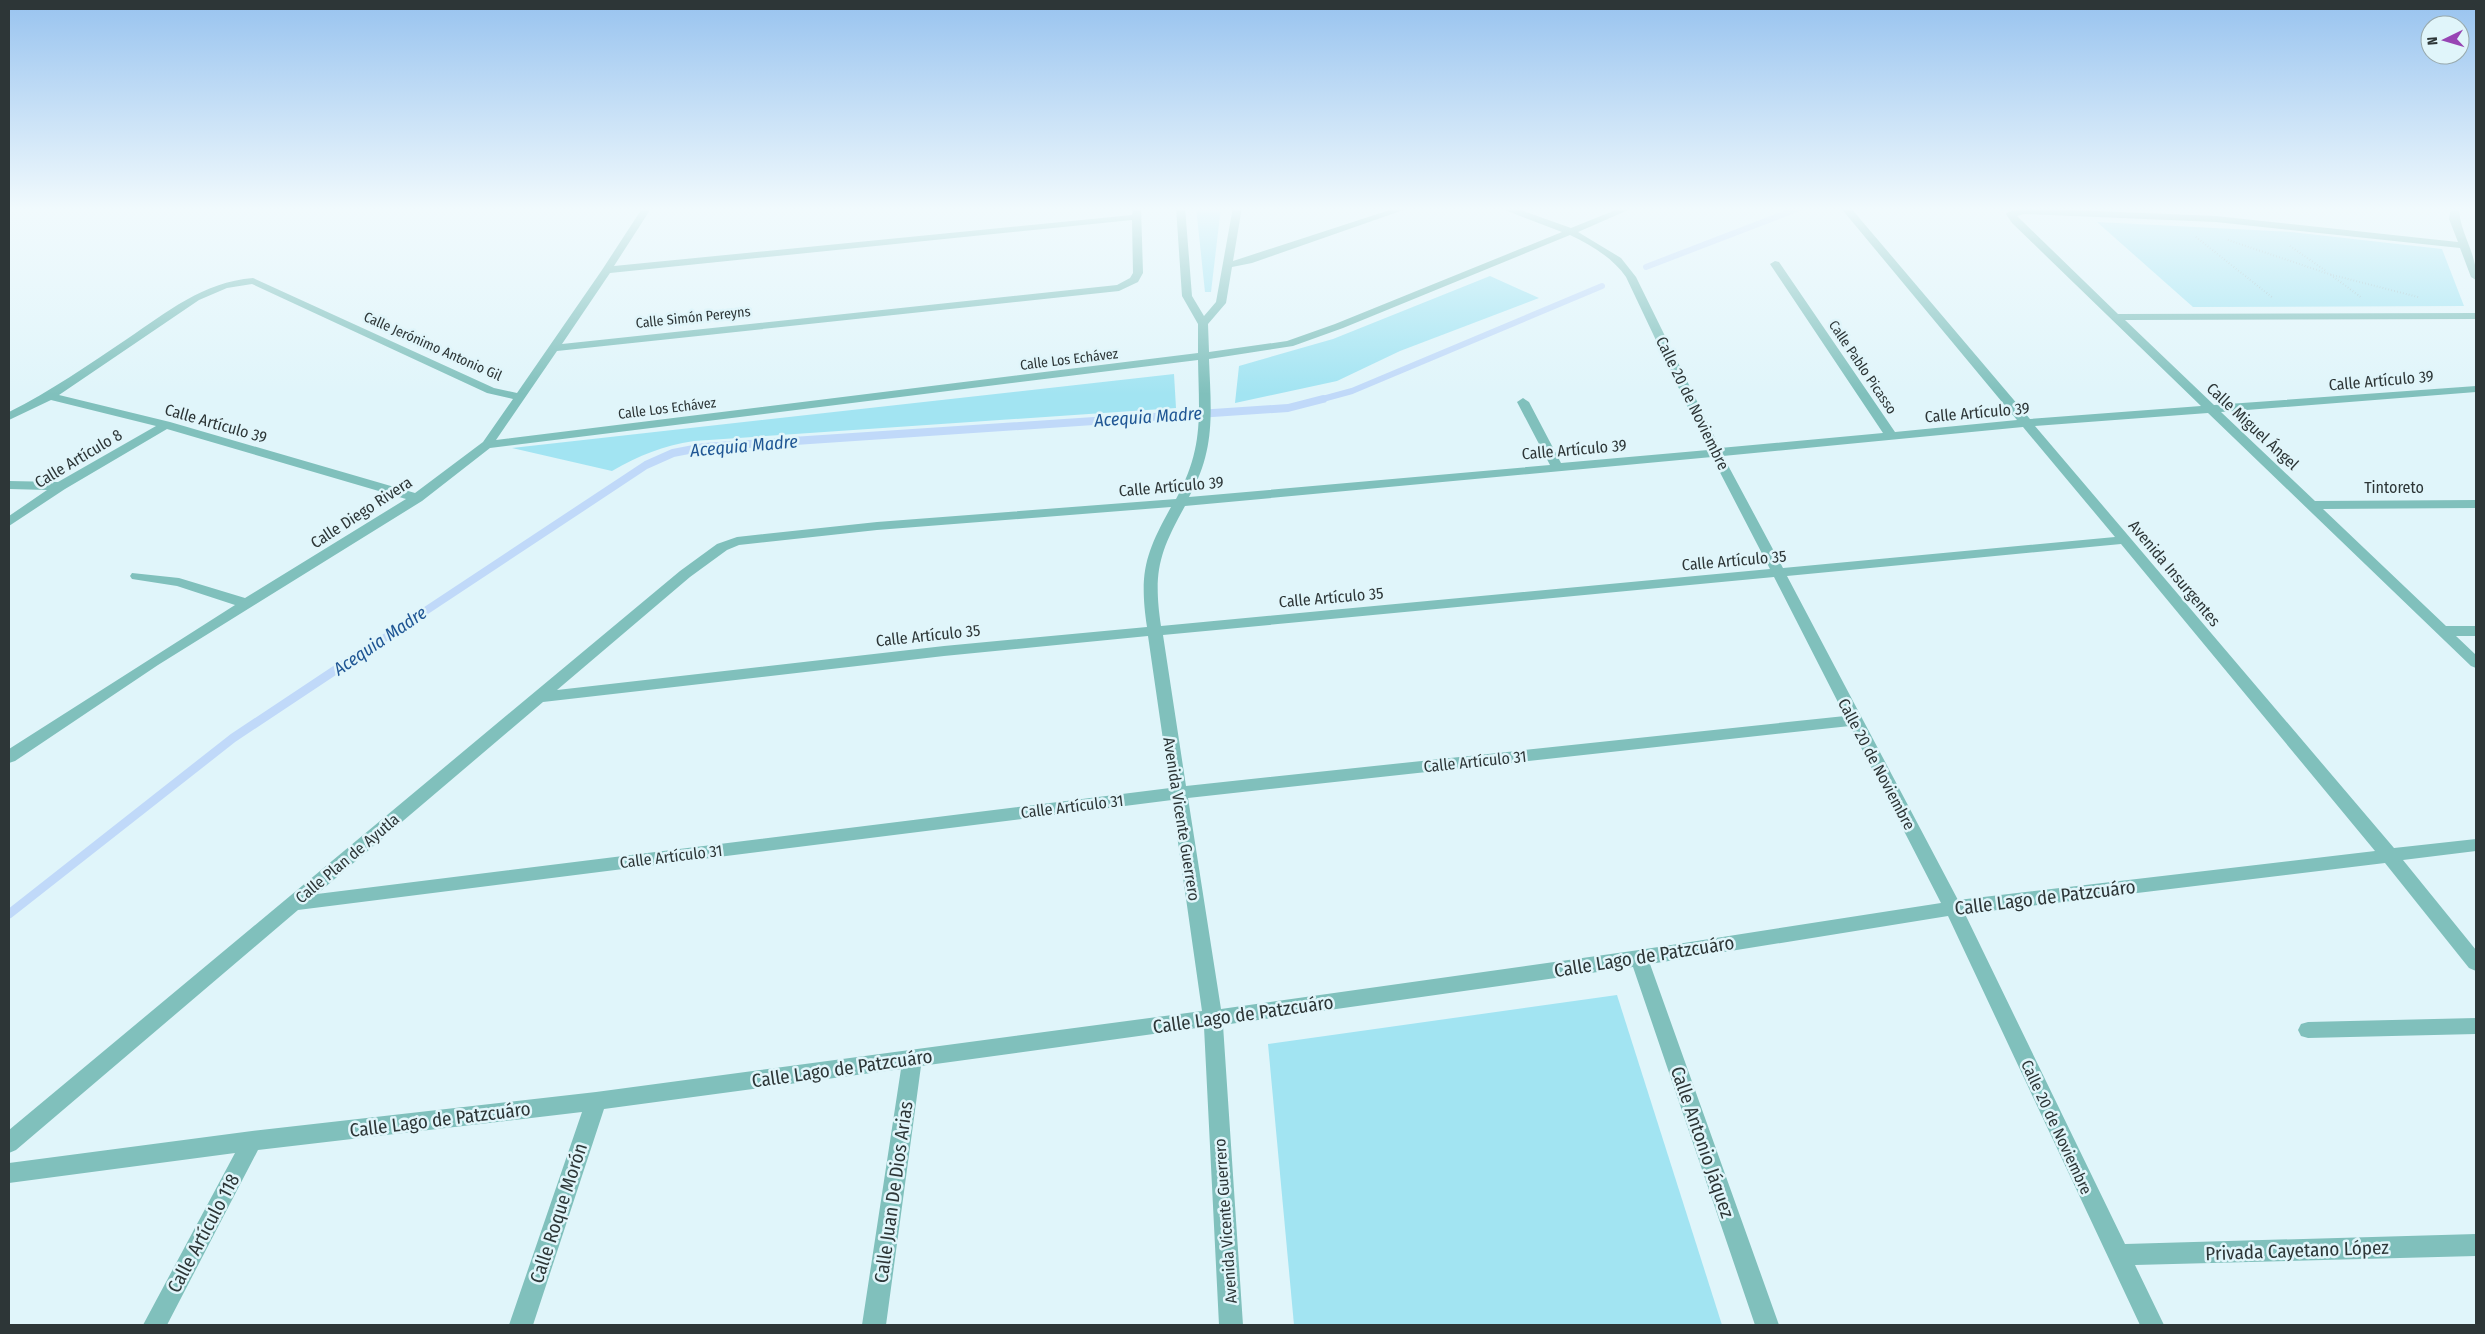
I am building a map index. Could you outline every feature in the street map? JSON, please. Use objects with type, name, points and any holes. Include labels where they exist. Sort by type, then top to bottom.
[{"type":"street","points":[[608,270],[615,269]]},
{"type":"street","name":"Calle Simón Pereyns","points":[[554,348],[1104,290],[1128,284],[1138,273],[1138,269]]},
{"type":"street","name":"Avenida Vicente Guerrero","points":[[1185,269],[1187,296],[1203,324],[1205,428],[1196,473],[1163,534],[1152,563],[1150,598],[1153,632],[1213,1018],[1231,1325]]},
{"type":"street","points":[[1203,324],[1221,303],[1228,269]]},
{"type":"street","name":"Calle Los Echávez","points":[[487,445],[1261,350],[1311,337],[1475,269]]},
{"type":"street","name":"Calle 20 de Noviembre","points":[[1624,269],[1638,288],[1716,453],[1953,908],[2152,1325]]},
{"type":"street","name":"Calle Pablo Picasso","points":[[1779,269],[1892,437]]},
{"type":"street","name":"Avenida Insurgentes","points":[[1898,269],[2390,856],[2476,963]]},
{"type":"street","name":"Calle Miguel Ángel","points":[[2066,269],[2476,662]]},
{"type":"street","name":"Calle Diego Rivera","points":[[13,750],[417,498],[487,445],[608,270]]},
{"type":"street","name":"Calle Jerónimo Antonio Gil","points":[[50,396],[195,298],[230,284],[253,281],[491,390],[520,397]]},
{"type":"street","points":[[2115,316],[2476,316]]},
{"type":"street","name":"Calle Artículo 39","points":[[685,574],[722,547],[754,538],[877,526],[1180,502],[2026,423],[2476,389]]},
{"type":"street","points":[[9,416],[50,396]]},
{"type":"street","name":"Calle Artículo 39","points":[[50,396],[166,425],[417,498]]},
{"type":"street","points":[[1523,402],[1557,467]]},
{"type":"street","name":"Calle Artículo 8","points":[[9,522],[60,486],[166,425]]},
{"type":"street","points":[[9,485],[60,486]]},
{"type":"street","name":"Tintoreto","points":[[2312,505],[2476,504]]},
{"type":"street","name":"Calle Artículo 35","points":[[541,697],[944,651],[2125,540]]},
{"type":"street","name":"Calle Plan de Ayutla","points":[[9,1143],[685,574]]},
{"type":"street","points":[[137,576],[179,582],[248,604]]},
{"type":"street","points":[[2443,631],[2476,631]]},
{"type":"street","name":"Calle Artículo 31","points":[[293,904],[1178,793],[1854,720]]},
{"type":"street","name":"Calle Lago de Patzcuáro","points":[[9,1173],[252,1141],[596,1101],[1213,1018],[1639,958],[1953,908],[2476,845]]},
{"type":"street","name":"Calle Antonio Jáquez","points":[[1639,958],[1766,1325]]},
{"type":"street","points":[[2308,1030],[2476,1026]]},
{"type":"street","name":"Calle Juan De Dios Arias","points":[[874,1325],[912,1059]]},
{"type":"street","name":"Calle Roque Morón","points":[[521,1325],[596,1101]]},
{"type":"street","name":"Calle Artículo 118","points":[[155,1325],[252,1141]]},
{"type":"street","name":"Privada Cayetano López","points":[[2117,1255],[2476,1245]]},
{"type":"path","points":[[2237,269],[2278,302]]},
{"type":"path","points":[[2315,269],[2424,298]]},
{"type":"path","points":[[2323,269],[2368,302]]},
{"type":"shaded area","points":[[1203,269],[1214,269],[1211,292],[1205,292]]},
{"type":"shaded area","points":[[2150,269],[2450,269],[2464,306],[2193,307]]},
{"type":"shaded area","points":[[1490,276],[1539,298],[1400,351],[1337,381],[1235,403],[1239,366],[1333,339]]},
{"type":"shaded area","points":[[1174,374],[1176,408],[694,441],[652,452],[612,471],[512,448]]},
{"type":"shaded area","points":[[1617,995],[1722,1325],[1294,1325],[1268,1044]]},
{"type":"waterway","name":"Acequia Madre","points":[[1319,400],[1352,391],[1602,286]]},
{"type":"waterway","name":"Acequia Madre","points":[[377,643],[646,465],[673,453],[704,447],[1288,408],[1323,399]]},
{"type":"waterway","name":"Acequia Madre","points":[[9,914],[233,738],[379,641]]}]
